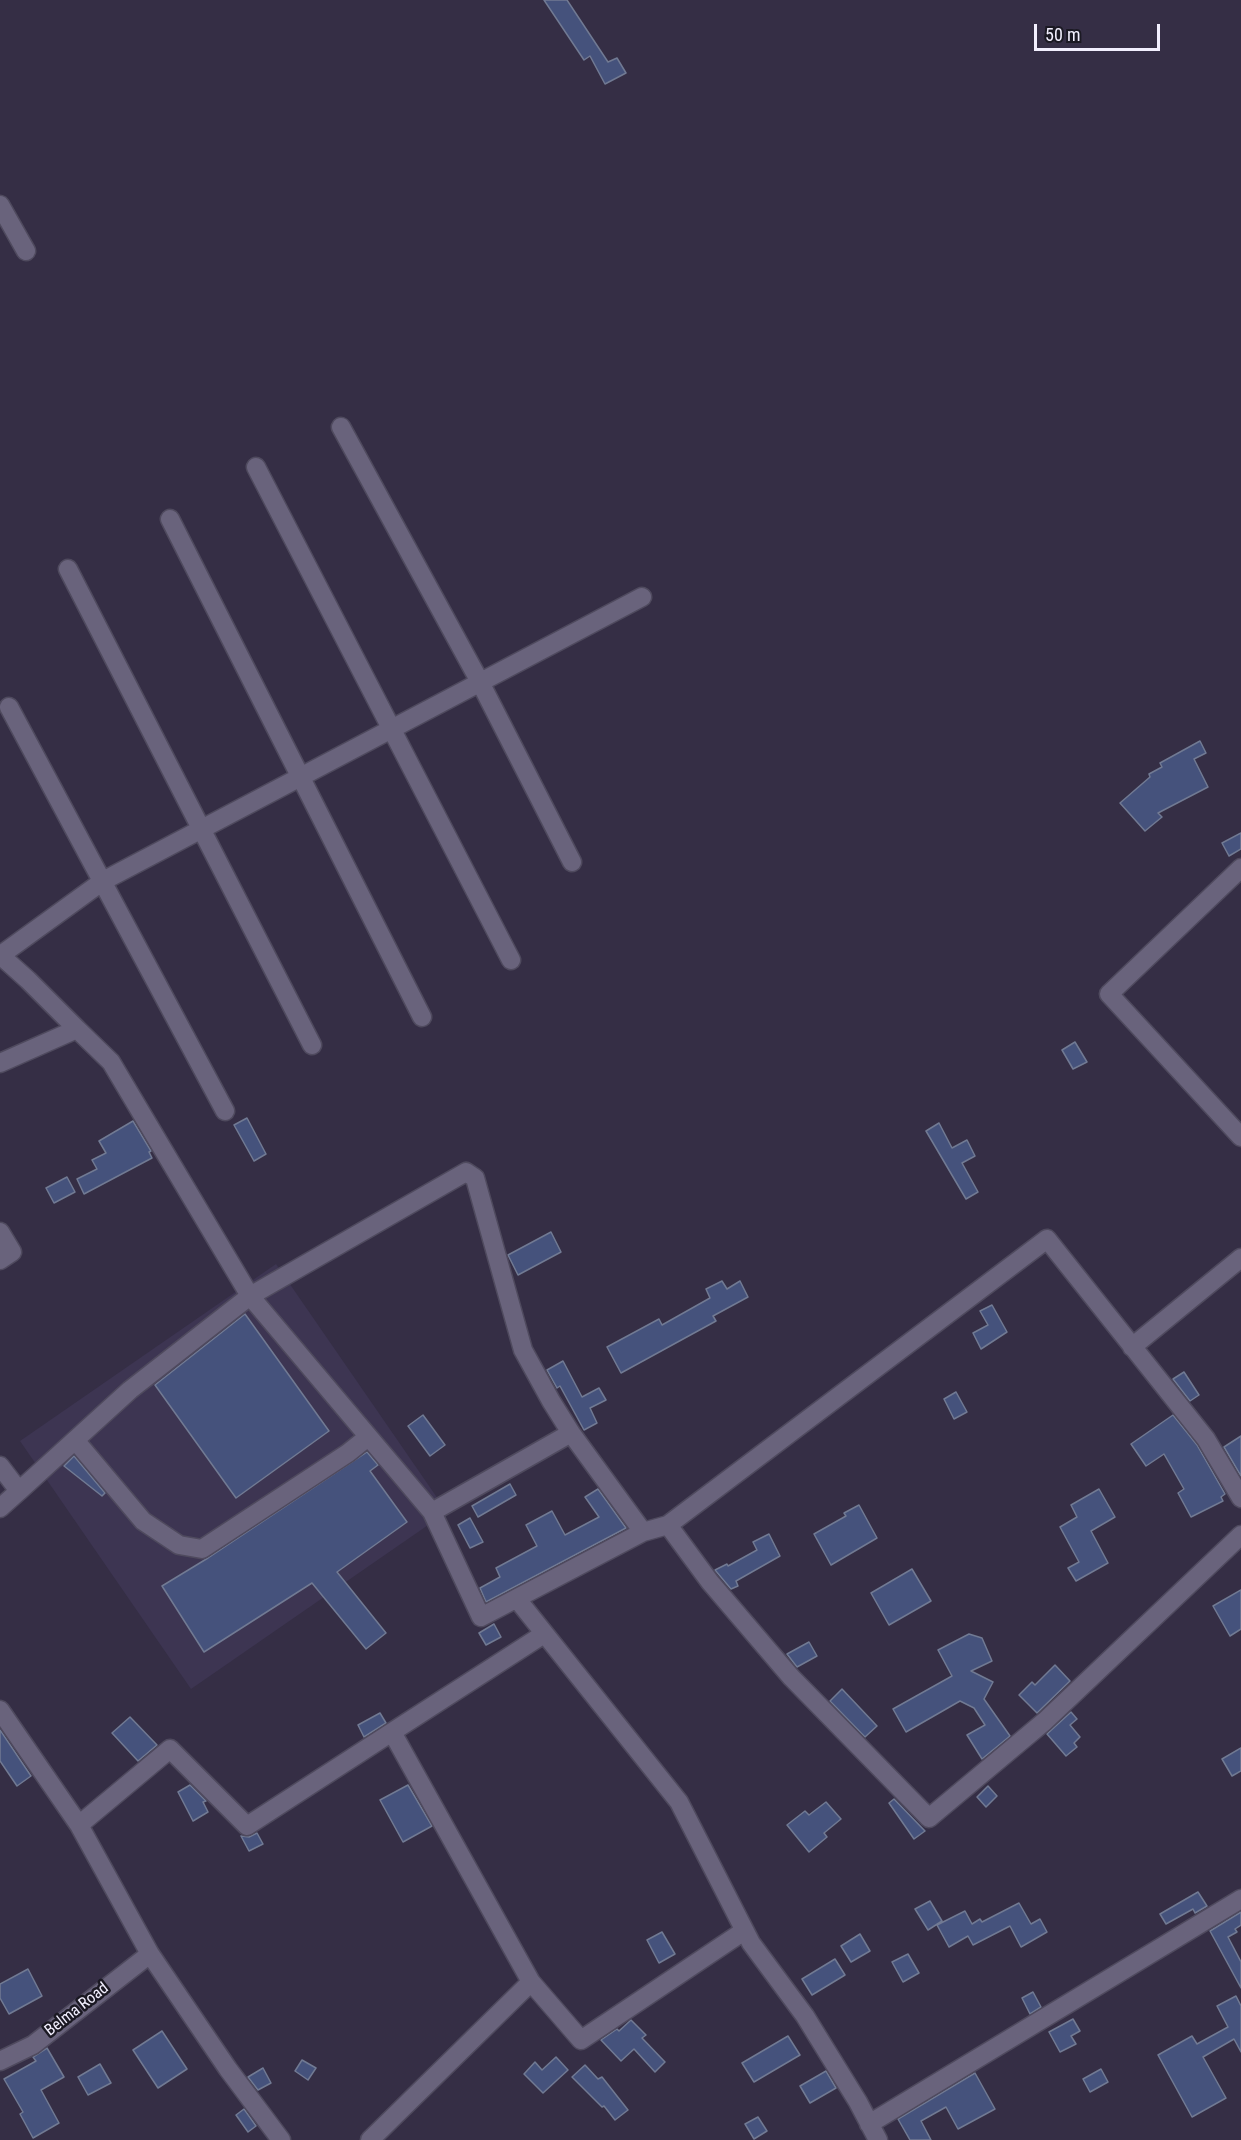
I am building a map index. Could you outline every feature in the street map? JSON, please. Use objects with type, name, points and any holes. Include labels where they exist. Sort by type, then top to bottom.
[{"type":"street","points":[[0,205],[26,251]]},
{"type":"street","points":[[341,427],[480,682],[572,862]]},
{"type":"street","points":[[256,467],[511,960]]},
{"type":"street","points":[[170,519],[422,1017]]},
{"type":"street","points":[[68,569],[312,1045]]},
{"type":"street","points":[[642,597],[103,881],[0,955],[111,1062],[250,1296],[432,1512],[482,1617],[643,1532],[668,1525],[1047,1239],[1206,1439],[1241,1498]]},
{"type":"street","points":[[9,706],[225,1111]]},
{"type":"street","points":[[1241,868],[1109,994],[1241,1137]]},
{"type":"street","points":[[0,1063],[77,1029]]},
{"type":"street","points":[[0,1508],[130,1390],[250,1296],[466,1172],[475,1178],[483,1202],[523,1350],[551,1401],[643,1532]]},
{"type":"street","points":[[0,1232],[12,1252],[0,1260]]},
{"type":"street","points":[[1132,1347],[1241,1258]]},
{"type":"street","points":[[432,1512],[572,1432]]},
{"type":"street","points":[[75,1440],[143,1521],[179,1545],[202,1549],[348,1453],[368,1437]]},
{"type":"street","points":[[0,1466],[20,1491]]},
{"type":"street","points":[[668,1525],[710,1582],[791,1677],[929,1818],[1045,1721],[1241,1534]]},
{"type":"street","points":[[517,1599],[678,1802],[751,1944],[805,2016],[874,2132],[1241,1899]]},
{"type":"street","points":[[79,1825],[170,1749],[247,1826],[544,1634]]},
{"type":"street","points":[[0,1710],[79,1825],[150,1954],[228,2069],[281,2140]]},
{"type":"street","points":[[392,1732],[531,1982],[581,2040],[744,1931]]},
{"type":"street","name":"Belma Road","points":[[0,2061],[33,2045],[150,1954]]},
{"type":"street","points":[[370,2140],[531,1982]]},
{"type":"shaded area","points":[[276,1264],[447,1512],[191,1689],[20,1441]]},
{"type":"building","points":[[544,0],[567,0],[608,62],[617,58],[626,73],[605,84],[590,56],[584,60]]},
{"type":"building","points":[[1200,741],[1206,753],[1194,759],[1208,787],[1158,813],[1162,817],[1145,831],[1120,803],[1150,777],[1149,774],[1162,767],[1160,763]]},
{"type":"building","points":[[1241,833],[1241,849],[1229,856],[1222,843]]},
{"type":"building","points":[[1075,1042],[1087,1062],[1073,1069],[1062,1050]]},
{"type":"building","points":[[247,1118],[266,1154],[254,1161],[234,1125]]},
{"type":"building","points":[[133,1121],[151,1151],[149,1152],[152,1158],[84,1194],[77,1179],[97,1169],[92,1160],[106,1153],[99,1141]]},
{"type":"building","points":[[939,1123],[952,1148],[967,1140],[975,1156],[962,1163],[978,1192],[966,1199],[926,1131]]},
{"type":"building","points":[[67,1177],[75,1192],[54,1203],[46,1188]]},
{"type":"building","points":[[551,1232],[561,1252],[518,1275],[508,1255]]},
{"type":"building","points":[[722,1281],[727,1289],[740,1281],[748,1297],[713,1316],[716,1321],[621,1373],[607,1347],[659,1319],[662,1325],[710,1298],[706,1289]]},
{"type":"building","points":[[992,1305],[1007,1332],[981,1349],[973,1333],[988,1325],[980,1311]]},
{"type":"building","points":[[245,1314],[329,1431],[236,1498],[155,1385]]},
{"type":"building","points":[[563,1361],[582,1397],[599,1388],[606,1400],[590,1408],[597,1423],[584,1430],[560,1386],[557,1388],[547,1370]]},
{"type":"building","points":[[1184,1372],[1199,1395],[1190,1401],[1173,1379]]},
{"type":"building","points":[[956,1392],[967,1412],[954,1419],[944,1399]]},
{"type":"building","points":[[423,1415],[445,1445],[430,1456],[408,1426]]},
{"type":"building","points":[[1173,1415],[1197,1445],[1225,1494],[1221,1497],[1223,1501],[1191,1517],[1178,1493],[1184,1489],[1164,1454],[1146,1466],[1131,1444]]},
{"type":"building","points":[[1241,1436],[1241,1476],[1224,1447]]},
{"type":"building","points":[[367,1452],[378,1465],[370,1471],[407,1522],[337,1572],[386,1633],[366,1649],[312,1583],[204,1652],[162,1586]]},
{"type":"building","points":[[74,1456],[105,1493],[102,1496],[64,1466]]},
{"type":"building","points":[[510,1484],[516,1495],[478,1517],[472,1506]]},
{"type":"building","points":[[598,1489],[626,1528],[486,1602],[480,1588],[500,1577],[496,1568],[537,1546],[526,1525],[552,1511],[565,1535],[599,1517],[585,1497]]},
{"type":"building","points":[[1099,1489],[1115,1517],[1091,1531],[1108,1563],[1076,1581],[1068,1568],[1079,1562],[1060,1527],[1077,1517],[1071,1505]]},
{"type":"building","points":[[859,1505],[877,1538],[831,1565],[814,1534],[846,1516],[844,1513]]},
{"type":"building","points":[[470,1518],[483,1542],[470,1548],[458,1525]]},
{"type":"building","points":[[769,1534],[780,1556],[736,1581],[738,1586],[731,1589],[715,1570],[727,1564],[728,1566],[757,1550],[753,1542]]},
{"type":"building","points":[[912,1569],[931,1601],[889,1625],[871,1593]]},
{"type":"building","points":[[1241,1590],[1241,1629],[1230,1636],[1213,1606]]},
{"type":"building","points":[[494,1624],[501,1637],[486,1645],[479,1633]]},
{"type":"building","points":[[969,1634],[982,1638],[992,1661],[971,1671],[993,1682],[984,1699],[1010,1736],[982,1759],[967,1735],[985,1725],[974,1708],[960,1701],[906,1732],[893,1709],[952,1676],[938,1650]]},
{"type":"building","points":[[809,1642],[817,1656],[797,1667],[787,1654]]},
{"type":"building","points":[[1055,1665],[1070,1681],[1037,1713],[1019,1695],[1032,1682],[1035,1685]]},
{"type":"building","points":[[842,1689],[877,1726],[865,1737],[830,1701]]},
{"type":"building","points":[[1071,1712],[1077,1719],[1070,1725],[1080,1737],[1074,1743],[1077,1747],[1066,1756],[1047,1734]]},
{"type":"building","points":[[380,1713],[386,1723],[364,1737],[358,1725]]},
{"type":"building","points":[[130,1717],[157,1745],[138,1761],[112,1733]]},
{"type":"building","points":[[0,1730],[31,1776],[17,1786],[0,1761]]},
{"type":"building","points":[[1241,1748],[1241,1771],[1232,1776],[1222,1759]]},
{"type":"building","points":[[190,1785],[206,1801],[203,1802],[208,1812],[193,1821],[178,1792]]},
{"type":"building","points":[[408,1785],[432,1826],[403,1842],[380,1800]]},
{"type":"building","points":[[988,1786],[997,1796],[986,1807],[977,1797]]},
{"type":"building","points":[[894,1799],[925,1831],[914,1839],[889,1803]]},
{"type":"building","points":[[826,1802],[841,1819],[824,1833],[827,1837],[809,1852],[787,1825],[805,1811],[809,1815]]},
{"type":"building","points":[[257,1833],[263,1844],[249,1851],[241,1836],[249,1837]]},
{"type":"building","points":[[1198,1892],[1207,1906],[1195,1913],[1193,1909],[1166,1924],[1160,1914]]},
{"type":"building","points":[[930,1901],[942,1921],[928,1930],[915,1909]]},
{"type":"building","points":[[1019,1903],[1031,1924],[1040,1919],[1047,1932],[1021,1947],[1010,1926],[973,1945],[968,1936],[949,1947],[937,1925],[965,1911],[972,1924],[980,1919],[982,1922]]},
{"type":"building","points":[[1241,1912],[1241,1925],[1235,1929],[1237,1932],[1228,1937],[1241,1962],[1241,1988],[1210,1931]]},
{"type":"building","points":[[662,1932],[675,1954],[659,1963],[647,1940]]},
{"type":"building","points":[[860,1934],[870,1951],[851,1962],[841,1946]]},
{"type":"building","points":[[908,1954],[919,1973],[903,1982],[892,1962]]},
{"type":"building","points":[[835,1959],[845,1975],[812,1995],[802,1979]]},
{"type":"building","points":[[28,1969],[42,1996],[9,2014],[0,1998],[0,1984]]},
{"type":"building","points":[[1033,1992],[1041,2007],[1030,2014],[1022,1998]]},
{"type":"building","points":[[1236,1996],[1241,2006],[1241,2052],[1234,2039],[1203,2057],[1226,2098],[1192,2117],[1158,2055],[1192,2036],[1197,2044],[1228,2027],[1217,2006]]},
{"type":"building","points":[[1073,2019],[1080,2031],[1071,2036],[1076,2044],[1060,2052],[1049,2032]]},
{"type":"building","points":[[631,2020],[646,2035],[642,2038],[665,2062],[655,2072],[634,2049],[621,2061],[601,2040],[617,2029],[619,2031]]},
{"type":"building","points":[[162,2031],[187,2069],[158,2088],[133,2050]]},
{"type":"building","points":[[788,2036],[800,2055],[754,2082],[742,2063]]},
{"type":"building","points":[[47,2048],[64,2077],[41,2090],[59,2123],[33,2138],[20,2114],[23,2112],[4,2079],[36,2061],[33,2057]]},
{"type":"building","points":[[556,2057],[568,2070],[543,2093],[524,2074],[535,2062],[542,2070]]},
{"type":"building","points":[[302,2060],[316,2068],[308,2080],[295,2071]]},
{"type":"building","points":[[100,2064],[111,2083],[88,2095],[78,2077]]},
{"type":"building","points":[[585,2065],[598,2079],[602,2077],[628,2110],[615,2120],[604,2106],[602,2107],[572,2077]]},
{"type":"building","points":[[263,2068],[271,2083],[258,2090],[248,2077]]},
{"type":"building","points":[[1101,2069],[1108,2082],[1090,2092],[1083,2079]]},
{"type":"building","points":[[826,2071],[836,2088],[810,2103],[800,2086]]},
{"type":"building","points":[[975,2073],[995,2109],[958,2129],[946,2107],[921,2121],[931,2140],[910,2140],[898,2119]]},
{"type":"building","points":[[244,2109],[256,2126],[248,2132],[236,2115]]},
{"type":"building","points":[[758,2117],[767,2131],[754,2139],[745,2124]]}]
